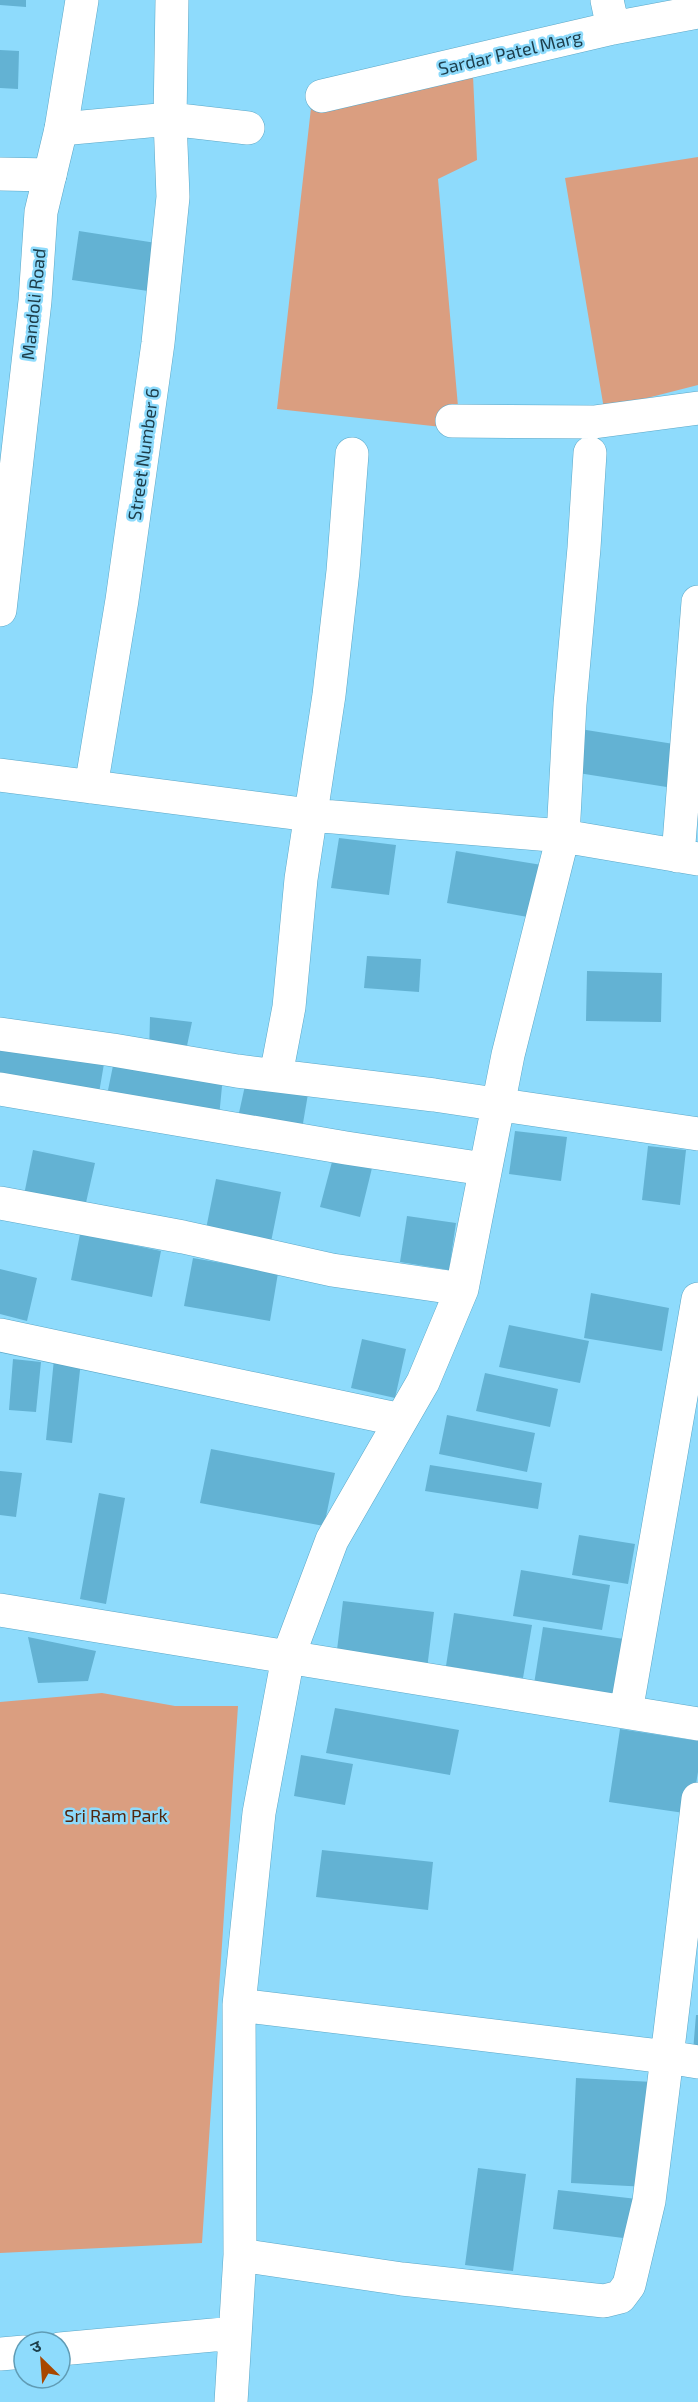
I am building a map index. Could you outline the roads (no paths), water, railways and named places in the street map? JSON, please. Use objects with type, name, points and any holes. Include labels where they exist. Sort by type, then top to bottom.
[{"type":"street","name":"Mandoli Road","points":[[0,610],[34,301],[41,212],[62,129],[82,0]]},
{"type":"street","name":"Street Number 6","points":[[91,787],[122,600],[158,343],[173,197],[170,119],[172,0]]},
{"type":"street","name":"Sardar Patel Marg","points":[[322,96],[610,14],[698,12]]},
{"type":"street","points":[[62,129],[170,119],[248,128]]},
{"type":"street","points":[[0,174],[50,175]]},
{"type":"street","points":[[452,421],[594,423],[698,408]]},
{"type":"street","points":[[231,2402],[240,2255],[239,2005],[259,1813],[288,1657],[332,1540],[423,1382],[462,1289],[508,1054],[563,836],[570,704],[590,453]]},
{"type":"street","points":[[276,1075],[289,1007],[310,815],[329,695],[343,571],[352,454]]},
{"type":"street","points":[[0,775],[310,815],[563,836],[688,857],[698,602]]},
{"type":"street","points":[[0,1034],[237,1071],[434,1095],[698,1134]]},
{"type":"street","points":[[0,1089],[484,1169]]},
{"type":"street","points":[[0,1203],[183,1238],[332,1270],[462,1289]]},
{"type":"street","points":[[626,1712],[698,1299]]},
{"type":"street","points":[[0,1335],[401,1420]]},
{"type":"street","points":[[0,1610],[698,1724]]},
{"type":"street","points":[[240,2255],[402,2279],[604,2301],[620,2297],[628,2285],[683,2060],[698,1799]]},
{"type":"street","points":[[239,2005],[683,2060]]},
{"type":"street","points":[[72,2348],[235,2334]]},
{"type":"park label","name":"Sri Ram Park","points":[[116,1815]]}]
